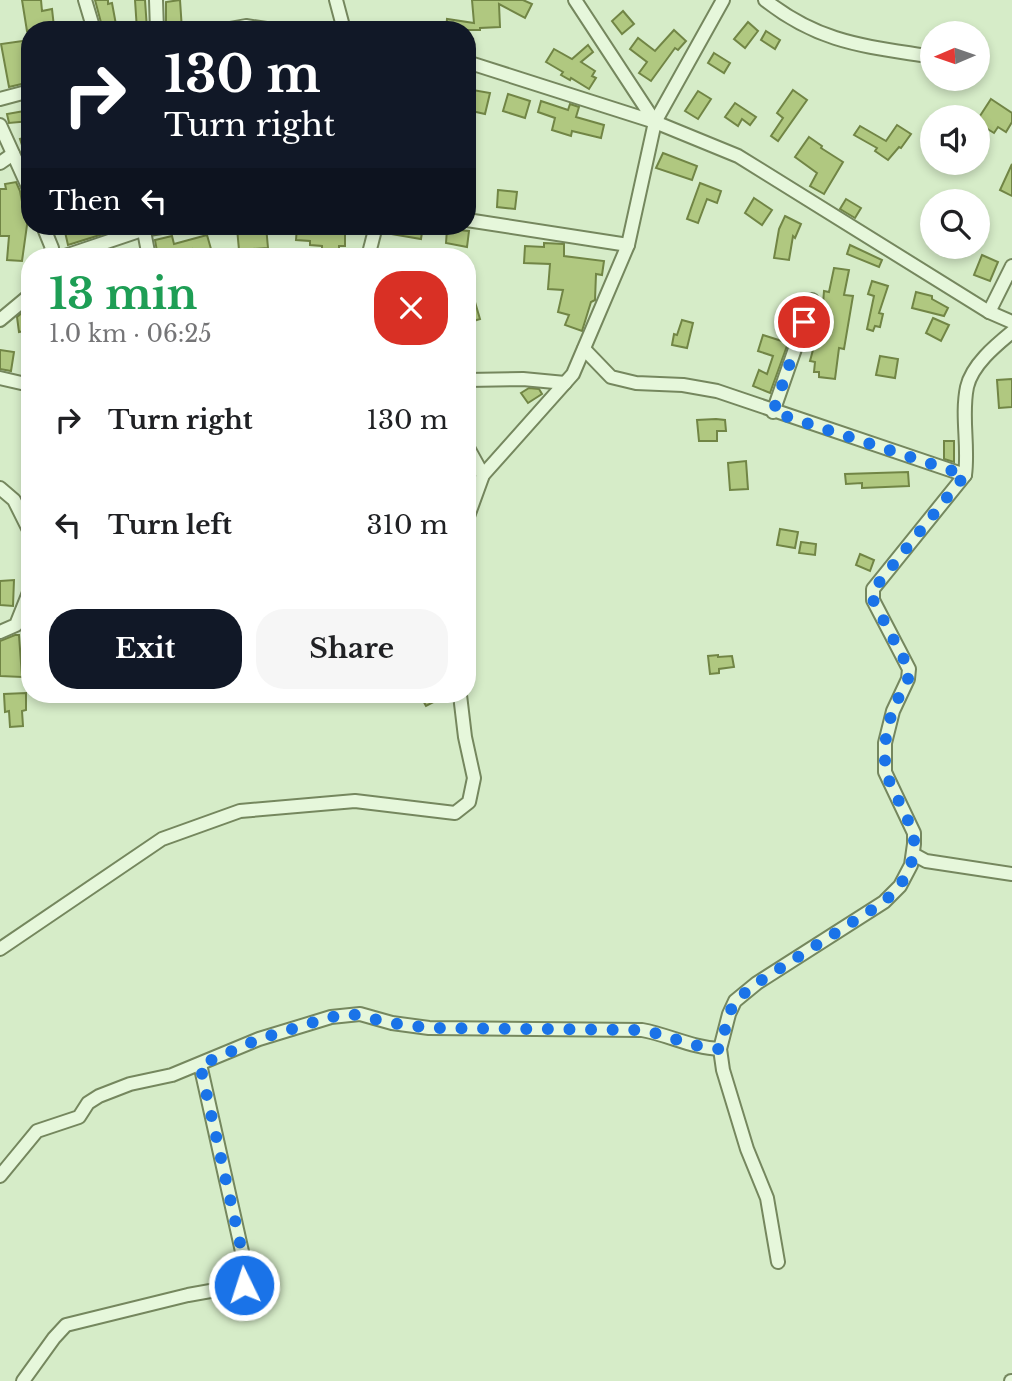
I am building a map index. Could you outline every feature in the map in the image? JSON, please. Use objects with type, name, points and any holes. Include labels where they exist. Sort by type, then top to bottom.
[{"type":"street","points":[[85,0],[91,21]]},
{"type":"street","points":[[156,0],[157,21]]},
{"type":"street","points":[[336,0],[342,21]]},
{"type":"street","points":[[575,0],[655,122]]},
{"type":"street","points":[[476,494],[483,475],[573,374],[628,245],[655,122],[723,0]]},
{"type":"street","points":[[765,0],[814,31],[842,42],[920,55]]},
{"type":"street","points":[[476,65],[655,122],[738,156],[989,312],[1012,322]]},
{"type":"street","points":[[0,99],[21,93]]},
{"type":"street","points":[[0,125],[21,171]]},
{"type":"street","points":[[0,163],[13,154]]},
{"type":"street","points":[[476,221],[628,245]]},
{"type":"street","points":[[87,248],[123,235]]},
{"type":"street","points":[[989,312],[1012,266]]},
{"type":"street","points":[[773,412],[812,300]]},
{"type":"street","points":[[0,320],[21,302]]},
{"type":"street","points":[[778,1262],[767,1198],[747,1149],[723,1070],[720,1049],[735,1001],[757,983],[884,902],[900,886],[911,865],[914,833],[885,772],[885,743],[892,711],[908,679],[909,669],[873,600],[873,590],[965,475],[968,457],[965,423],[967,386],[977,367],[993,348],[1012,332]]},
{"type":"street","points":[[584,349],[611,377],[636,383],[683,385],[717,391],[965,475]]},
{"type":"street","points":[[0,378],[21,383]]},
{"type":"street","points":[[476,380],[523,379],[565,383]]},
{"type":"street","points":[[476,462],[483,475]]},
{"type":"street","points":[[0,488],[14,500],[21,514]]},
{"type":"street","points":[[0,632],[16,625],[21,612]]},
{"type":"street","points":[[0,949],[162,839],[240,811],[355,801],[455,813],[469,802],[474,778],[461,703]]},
{"type":"street","points":[[913,854],[926,862],[1012,874]]},
{"type":"street","points":[[0,1176],[37,1131],[79,1117],[88,1103],[99,1096],[130,1084],[200,1065],[259,1039],[331,1017],[351,1014],[429,1028],[642,1030],[664,1034],[702,1048],[720,1049]]},
{"type":"street","points":[[23,1381],[66,1325],[188,1295],[244,1285],[245,1265],[200,1065]]},
{"type":"building","points":[[22,0],[41,0],[42,11],[52,9],[53,21],[25,21]]},
{"type":"building","points":[[95,0],[108,0],[108,4],[112,3],[115,21],[101,21]]},
{"type":"building","points":[[135,0],[145,0],[146,21],[136,21]]},
{"type":"building","points":[[180,0],[181,21],[166,21],[166,2]]},
{"type":"building","points":[[472,0],[523,0],[532,4],[525,18],[499,4],[500,27],[476,30],[476,21],[474,21]]},
{"type":"building","points":[[623,11],[634,24],[622,34],[612,21]]},
{"type":"building","points":[[748,22],[758,31],[745,48],[734,39]]},
{"type":"building","points":[[674,30],[686,41],[678,50],[675,48],[651,81],[639,73],[647,62],[630,49],[638,38],[655,51]]},
{"type":"building","points":[[766,31],[780,40],[775,49],[761,40]]},
{"type":"building","points":[[21,41],[21,84],[9,87],[1,44]]},
{"type":"building","points":[[588,45],[593,52],[581,62],[595,71],[592,76],[596,78],[589,89],[561,75],[563,72],[546,62],[554,49],[572,59]]},
{"type":"building","points":[[714,53],[730,63],[724,73],[708,63]]},
{"type":"building","points":[[793,90],[807,100],[778,141],[771,136],[783,118],[777,113]]},
{"type":"building","points":[[476,91],[490,93],[485,114],[476,112]]},
{"type":"building","points":[[698,91],[711,99],[698,119],[685,111]]},
{"type":"building","points":[[508,94],[530,101],[525,118],[503,111]]},
{"type":"building","points":[[991,99],[1012,113],[1012,122],[1006,132],[998,127],[994,133],[990,130],[990,105],[987,105]]},
{"type":"building","points":[[541,101],[568,110],[570,104],[579,107],[576,117],[604,125],[601,138],[572,131],[571,136],[552,130],[555,118],[538,112]]},
{"type":"building","points":[[735,103],[756,117],[750,125],[742,119],[738,126],[725,117]]},
{"type":"building","points":[[21,112],[21,122],[9,123],[7,114]]},
{"type":"building","points":[[897,125],[911,134],[888,160],[875,151],[877,148],[854,135],[860,126],[886,141]]},
{"type":"building","points":[[809,137],[843,162],[824,194],[810,186],[817,173],[795,157]]},
{"type":"building","points":[[663,153],[697,166],[692,180],[656,168]]},
{"type":"building","points":[[1012,164],[1012,196],[1000,190]]},
{"type":"building","points":[[16,182],[20,191],[21,235],[26,235],[24,248],[21,248],[21,261],[7,260],[9,236],[0,236],[0,189],[6,189],[5,184]]},
{"type":"building","points":[[700,183],[721,191],[717,203],[707,199],[698,223],[687,219]]},
{"type":"building","points":[[498,190],[517,192],[515,209],[497,207]]},
{"type":"building","points":[[754,198],[772,210],[762,225],[745,213]]},
{"type":"building","points":[[846,199],[861,208],[855,218],[840,209]]},
{"type":"building","points":[[785,216],[801,224],[795,238],[793,236],[789,260],[774,258],[779,229]]},
{"type":"building","points":[[66,235],[100,235],[68,245]]},
{"type":"building","points":[[207,235],[211,248],[156,248],[155,240],[172,236],[174,244]]},
{"type":"building","points":[[238,235],[267,235],[268,248],[239,248]]},
{"type":"building","points":[[296,235],[345,235],[345,246],[322,248],[310,245],[310,241],[296,240]]},
{"type":"building","points":[[397,235],[422,235],[421,239]]},
{"type":"building","points":[[447,235],[468,235],[467,247],[446,243]]},
{"type":"building","points":[[544,243],[564,244],[564,256],[604,261],[602,275],[596,274],[595,300],[591,302],[582,331],[565,325],[569,315],[558,312],[563,290],[548,289],[550,264],[524,263],[525,246],[544,247]]},
{"type":"building","points":[[850,245],[882,260],[879,267],[847,254]]},
{"type":"building","points":[[990,258],[998,262],[990,281],[974,275],[980,259]]},
{"type":"building","points":[[834,268],[849,270],[844,295],[853,296],[844,349],[839,348],[835,379],[819,377],[819,372],[814,372],[815,362],[810,361],[822,317],[824,291],[829,292]]},
{"type":"building","points":[[872,281],[888,286],[879,313],[883,314],[880,327],[875,326],[873,331],[867,329],[874,296],[868,294]]},
{"type":"building","points":[[916,292],[932,296],[932,299],[948,308],[944,316],[912,308]]},
{"type":"building","points":[[21,314],[21,332],[19,332],[17,317]]},
{"type":"building","points":[[933,318],[949,325],[941,341],[926,333]]},
{"type":"building","points":[[682,320],[693,323],[687,348],[672,345],[674,334],[677,335]]},
{"type":"building","points":[[763,335],[788,343],[770,393],[753,386],[759,370],[767,374],[773,356],[758,351]]},
{"type":"building","points":[[0,350],[14,352],[11,371],[0,369]]},
{"type":"building","points":[[880,356],[898,359],[895,378],[876,375]]},
{"type":"building","points":[[1012,379],[1012,407],[999,408],[997,380]]},
{"type":"building","points":[[529,388],[539,389],[542,394],[528,403],[521,393]]},
{"type":"building","points":[[697,420],[725,420],[726,431],[717,431],[717,441],[699,441]]},
{"type":"building","points":[[944,441],[954,441],[954,462],[944,459]]},
{"type":"building","points":[[746,461],[748,489],[730,490],[728,463]]},
{"type":"building","points":[[908,472],[909,486],[862,488],[862,483],[846,484],[845,474]]},
{"type":"building","points":[[780,529],[798,532],[795,548],[777,545]]},
{"type":"building","points":[[801,542],[816,544],[815,555],[799,553]]},
{"type":"building","points":[[860,554],[874,560],[870,571],[856,565]]},
{"type":"building","points":[[14,580],[13,606],[0,605],[0,581]]},
{"type":"building","points":[[19,635],[21,677],[0,676],[0,641]]},
{"type":"building","points":[[708,656],[732,656],[734,667],[719,669],[719,673],[710,674]]},
{"type":"building","points":[[21,693],[21,703],[26,703],[26,710],[22,711],[23,726],[10,727],[9,711],[5,712],[4,694]]},
{"type":"route","points":[[244,1285],[245,1265],[200,1065],[259,1039],[331,1017],[351,1014],[429,1028],[642,1030],[664,1034],[702,1048],[720,1049],[735,1001],[757,983],[884,902],[900,886],[911,865],[914,833],[888,783],[885,772],[885,743],[892,711],[908,679],[909,669],[873,600],[873,590],[965,475],[773,412],[804,322]]}]
